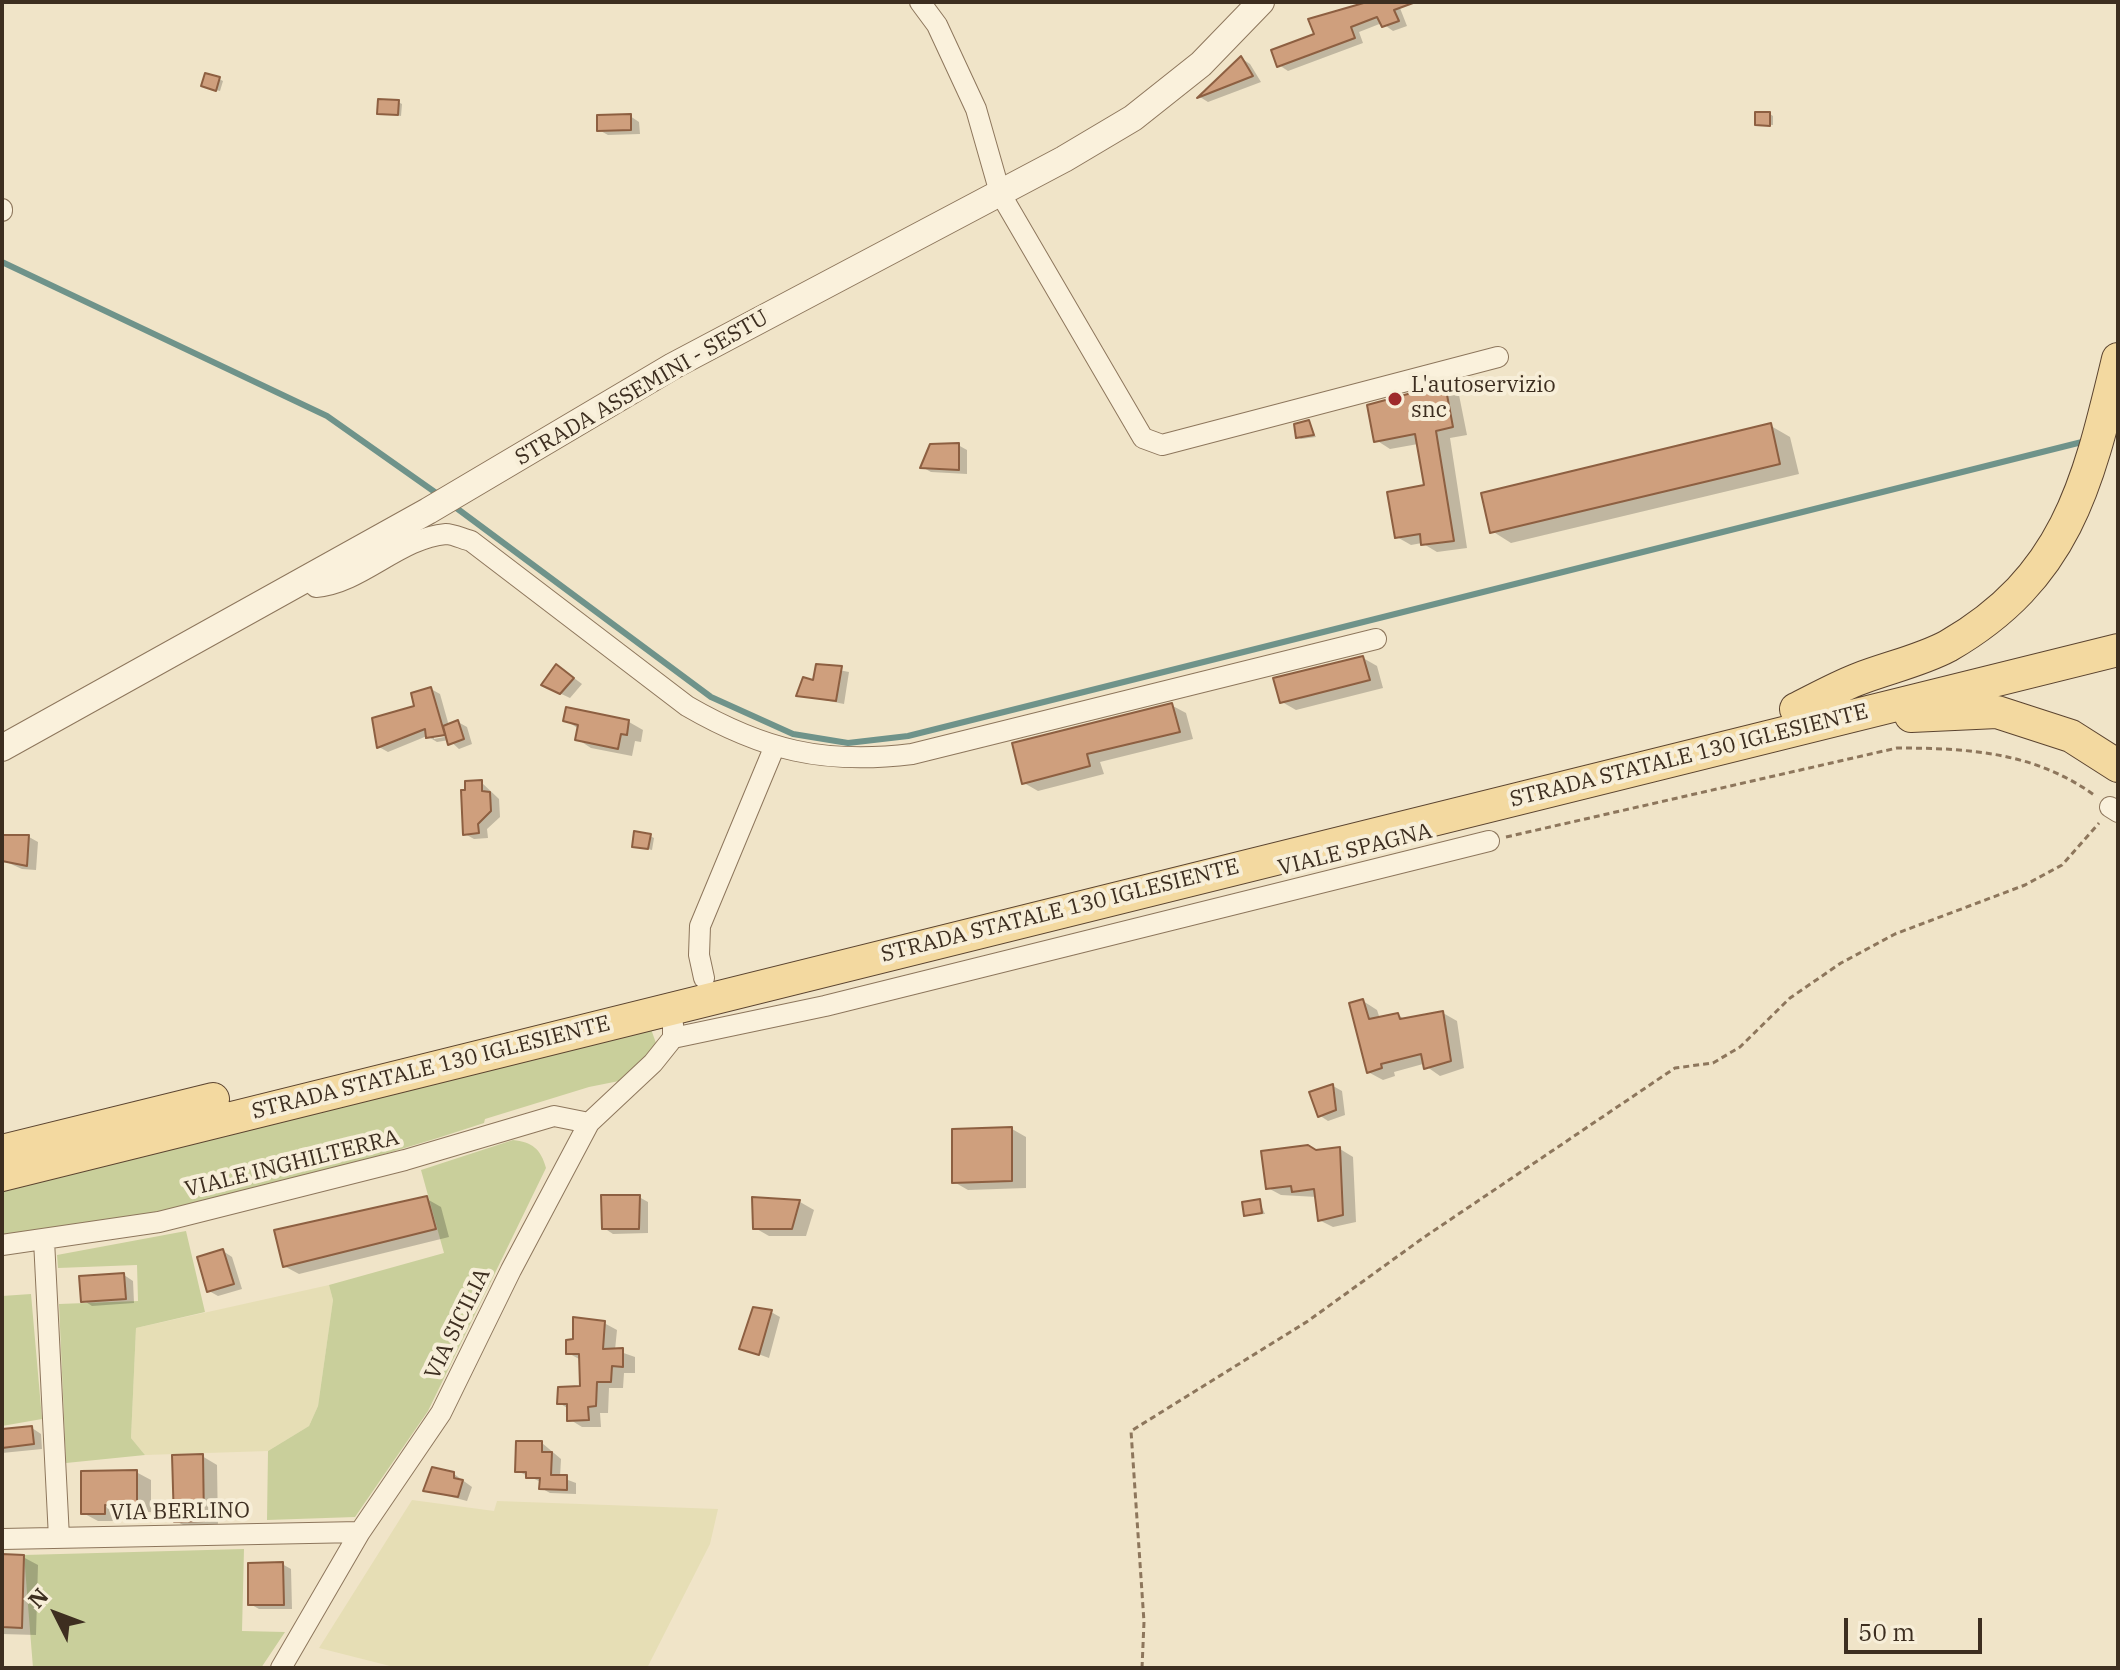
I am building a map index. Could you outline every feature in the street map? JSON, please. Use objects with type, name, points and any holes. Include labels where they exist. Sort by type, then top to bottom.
[{"type":"main road","points":[[1796,709],[1854,681],[1946,647],[1998,612],[2034,578],[2072,518],[2118,359]]},
{"type":"main road","name":"STRADA STATALE 130 IGLESIENTE","points":[[2,1151],[2118,629]]},
{"type":"main road","name":"STRADA STATALE 130 IGLESIENTE","points":[[2,1175],[672,1023],[2118,650]]},
{"type":"main road","points":[[1840,720],[1997,712],[2071,736],[2118,766]]},
{"type":"street","points":[[920,2],[937,25],[976,109],[1000,193],[1143,438],[1162,445],[1498,357]]},
{"type":"street","name":"STRADA ASSEMINI - SESTU","points":[[2,748],[428,511],[673,366],[1000,193],[1133,118],[1201,64],[1261,2]]},
{"type":"street","points":[[308,579],[316,587],[331,586],[406,547],[447,534],[471,541],[687,706],[718,725],[774,748],[819,757],[863,760],[912,754],[1376,639]]},
{"type":"street","points":[[704,978],[699,955],[700,926],[774,748]]},
{"type":"street","name":"VIALE SPAGNA","points":[[672,1023],[825,1006],[1489,841]]},
{"type":"street","name":"VIA SICILIA","points":[[281,1668],[360,1532],[441,1413],[511,1270],[589,1123],[653,1063],[672,1023]]},
{"type":"street","name":"VIALE INGHILTERRA","points":[[2,1245],[159,1222],[395,1163],[554,1116],[589,1123]]},
{"type":"street","points":[[44,1240],[59,1538]]},
{"type":"street","name":"VIA BERLINO","points":[[2,1539],[360,1532]]},
{"type":"path","points":[[1142,1668],[1144,1622],[1131,1431],[1308,1321],[1423,1238],[1675,1068],[1713,1063],[1740,1047],[1790,998],[1841,963],[1895,934],[2025,885],[2062,865],[2114,810],[2080,785],[2018,757],[1961,748],[1897,748],[1489,841]]},
{"type":"shaded area","points":[[329,1285],[333,1300],[318,1406],[309,1426],[268,1451],[145,1455],[131,1438],[136,1328]]},
{"type":"shaded area","points":[[412,1500],[494,1511],[497,1501],[718,1509],[710,1544],[647,1668],[398,1668],[319,1648]]},
{"type":"green space","points":[[651,1029],[657,1046],[624,1080],[589,1087],[485,1119],[484,1123],[439,1138],[255,1189],[59,1234],[16,1237],[2,1234],[2,1185]]},
{"type":"green space","points":[[513,1140],[535,1148],[546,1168],[428,1411],[355,1517],[267,1520],[268,1451],[309,1426],[318,1406],[333,1300],[329,1285],[444,1253],[421,1170]]},
{"type":"green space","points":[[186,1231],[205,1312],[136,1328],[131,1438],[145,1455],[66,1463],[59,1304],[138,1301],[137,1265],[58,1268],[57,1255]]},
{"type":"green space","points":[[31,1294],[42,1419],[2,1426],[2,1296]]},
{"type":"green space","points":[[244,1549],[242,1631],[285,1632],[261,1668],[33,1668],[24,1555]]},
{"type":"building","points":[[1367,2],[1413,3],[1394,10],[1399,21],[1382,27],[1377,17],[1351,27],[1355,38],[1277,67],[1271,50],[1314,34],[1308,19]]},
{"type":"building","points":[[1241,56],[1253,76],[1197,98]]},
{"type":"building","points":[[205,73],[220,77],[216,91],[201,86]]},
{"type":"building","points":[[378,99],[399,100],[398,115],[377,114]]},
{"type":"building","points":[[1755,112],[1770,112],[1770,126],[1755,125]]},
{"type":"building","points":[[631,114],[631,130],[597,131],[597,115]]},
{"type":"building","points":[[1445,384],[1453,427],[1436,431],[1454,541],[1421,545],[1420,534],[1395,538],[1387,492],[1424,485],[1415,434],[1374,442],[1367,405]]},
{"type":"building","points":[[1309,420],[1314,435],[1296,438],[1294,424]]},
{"type":"building","points":[[1771,423],[1780,464],[1490,533],[1481,493]]},
{"type":"building","points":[[959,443],[959,470],[920,468],[930,444]]},
{"type":"building","points":[[1363,656],[1370,680],[1280,703],[1273,678]]},
{"type":"building","points":[[556,664],[574,678],[560,694],[541,685]]},
{"type":"building","points":[[816,664],[842,666],[836,701],[796,696],[803,677],[813,680]]},
{"type":"building","points":[[431,687],[445,735],[426,738],[425,729],[377,748],[372,718],[414,706],[411,693]]},
{"type":"building","points":[[1172,703],[1180,732],[1087,754],[1090,766],[1022,784],[1012,743]]},
{"type":"building","points":[[566,707],[629,720],[627,735],[621,734],[618,749],[575,740],[578,725],[563,721]]},
{"type":"building","points":[[458,720],[464,739],[448,745],[443,726]]},
{"type":"building","points":[[482,780],[482,791],[490,792],[491,811],[478,824],[479,833],[463,835],[461,790],[465,790],[465,781]]},
{"type":"building","points":[[634,831],[651,834],[648,849],[632,847]]},
{"type":"building","points":[[2,835],[29,835],[27,866],[2,861]]},
{"type":"building","points":[[1363,999],[1369,1019],[1398,1013],[1400,1019],[1443,1011],[1451,1061],[1424,1069],[1421,1054],[1381,1064],[1382,1068],[1367,1073],[1349,1003]]},
{"type":"building","points":[[1333,1084],[1336,1110],[1318,1117],[1309,1092]]},
{"type":"building","points":[[1012,1127],[1012,1181],[952,1183],[952,1129]]},
{"type":"building","points":[[1308,1145],[1316,1150],[1340,1147],[1343,1215],[1318,1221],[1314,1189],[1292,1192],[1291,1186],[1266,1189],[1261,1151]]},
{"type":"building","points":[[601,1195],[640,1195],[639,1229],[602,1229]]},
{"type":"building","points":[[427,1196],[436,1229],[283,1267],[274,1230]]},
{"type":"building","points":[[752,1197],[800,1200],[792,1229],[753,1229]]},
{"type":"building","points":[[1260,1199],[1262,1213],[1244,1216],[1242,1202]]},
{"type":"building","points":[[223,1249],[234,1284],[207,1292],[197,1257]]},
{"type":"building","points":[[124,1273],[126,1299],[81,1302],[79,1276]]},
{"type":"building","points":[[753,1307],[772,1310],[759,1355],[739,1349]]},
{"type":"building","points":[[573,1317],[605,1321],[603,1349],[623,1348],[623,1367],[612,1366],[611,1382],[597,1382],[596,1406],[588,1407],[589,1420],[567,1421],[567,1404],[557,1404],[558,1387],[580,1386],[579,1354],[566,1354],[566,1340],[573,1339]]},
{"type":"building","points":[[32,1426],[34,1444],[2,1448],[2,1429]]},
{"type":"building","points":[[516,1441],[542,1441],[542,1452],[552,1452],[551,1475],[567,1475],[567,1490],[539,1489],[540,1478],[526,1478],[526,1472],[515,1472]]},
{"type":"building","points":[[203,1454],[204,1521],[174,1522],[172,1455]]},
{"type":"building","points":[[432,1467],[454,1472],[454,1478],[463,1480],[458,1497],[423,1491]]},
{"type":"building","points":[[137,1470],[137,1505],[105,1505],[105,1514],[81,1514],[81,1471]]},
{"type":"building","points":[[2,1554],[24,1555],[22,1628],[2,1627]]},
{"type":"building","points":[[283,1562],[284,1605],[248,1605],[248,1563]]},
{"type":"waterway","points":[[2,262],[327,416],[439,495]]},
{"type":"waterway","points":[[451,504],[711,697],[793,734],[848,743],[908,736],[2086,441]]},
{"type":"place","name":"L'autoservizio snc","points":[[1395,399]]}]
